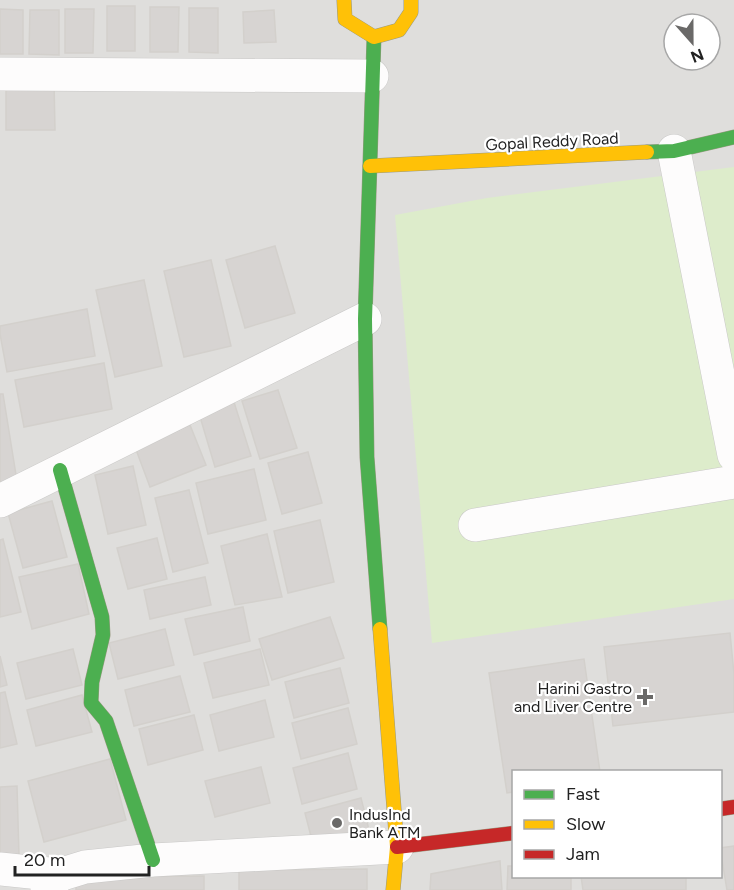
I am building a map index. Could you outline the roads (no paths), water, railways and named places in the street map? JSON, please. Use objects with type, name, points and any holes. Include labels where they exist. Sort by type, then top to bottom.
[{"type":"street","points":[[344,0],[345,19],[374,37],[399,30],[411,12],[411,0]]},
{"type":"street","points":[[374,37],[365,319],[367,457],[397,847],[393,890]]},
{"type":"street","points":[[0,74],[372,76]]},
{"type":"street","name":"Gopal Reddy Road","points":[[370,166],[674,151],[734,137]]},
{"type":"street","points":[[674,151],[734,455]]},
{"type":"street","points":[[0,501],[365,319]]},
{"type":"street","points":[[60,470],[102,617],[103,635],[92,682],[91,703],[106,721],[153,860]]},
{"type":"street","points":[[475,525],[734,482]]},
{"type":"street","points":[[0,869],[53,883],[85,867],[153,860],[397,847],[512,833]]},
{"type":"place","name":"Harini Gastro and Liver Centre","points":[[645,697]]},
{"type":"place","name":"IndusInd Bank ATM","points":[[337,823]]}]
